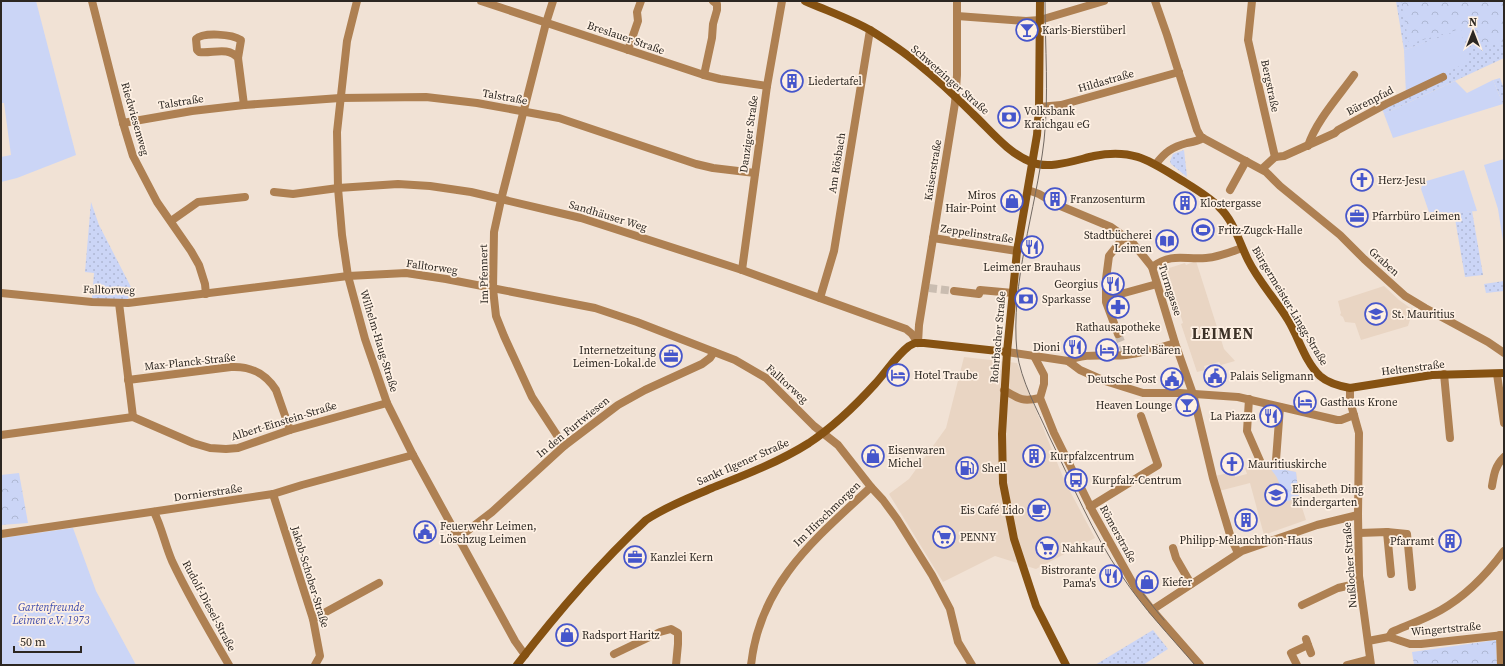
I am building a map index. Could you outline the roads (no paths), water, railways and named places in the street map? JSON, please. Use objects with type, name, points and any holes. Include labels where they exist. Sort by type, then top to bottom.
[{"type":"street","name":"Riedwiesenweg","points":[[92,1],[123,124],[133,156],[157,202],[188,244],[199,265],[205,284],[206,294]]},
{"type":"street","name":"Wilhelm-Haug-Straße","points":[[357,1],[347,41],[337,132],[338,188],[342,235],[348,276],[365,339],[387,403],[409,455],[458,538],[515,641],[525,655]]},
{"type":"street","name":"Breslauer Straße","points":[[481,1],[704,76],[767,86]]},
{"type":"street","name":"Im Pfennert","points":[[553,1],[546,22],[523,112],[494,232],[493,289],[496,316],[504,336],[532,396],[546,421],[564,446]]},
{"type":"street","points":[[628,50],[638,21],[637,12],[641,1]]},
{"type":"street","points":[[704,76],[712,38],[713,24],[718,10],[717,4],[713,1]]},
{"type":"street","name":"Danziger Straße","points":[[742,270],[767,86],[782,1]]},
{"type":"street","name":"Schwetzinger Straße","points":[[805,1],[870,30],[916,62],[956,97],[1010,150],[1033,163]]},
{"type":"street","name":"Kaiserstraße","points":[[918,342],[919,325],[927,287],[933,238],[956,97],[957,1]]},
{"type":"street","name":"Rohrbacher Straße","points":[[1040,1],[1039,107],[1033,163],[1017,251],[1007,352],[1002,434],[1003,483],[1014,539],[1038,611],[1066,665]]},
{"type":"street","points":[[957,16],[1026,21],[1040,20],[1104,1]]},
{"type":"street","points":[[1155,1],[1197,130],[1202,138],[1199,141],[1170,149],[1156,164]]},
{"type":"street","name":"Bergstraße","points":[[1252,1],[1248,40],[1275,157]]},
{"type":"street","name":"Am Rösbach","points":[[820,298],[834,251],[870,30]]},
{"type":"street","points":[[238,58],[229,52],[199,52],[197,50],[196,39],[199,36],[218,34],[238,38],[241,41],[238,58],[244,105]]},
{"type":"street","name":"Hildastraße","points":[[1039,107],[1061,105],[1179,72]]},
{"type":"street","name":"Bärenpfad","points":[[1308,146],[1310,138],[1322,119],[1354,75]]},
{"type":"street","name":"Bärenpfad","points":[[1275,157],[1284,156],[1308,146],[1386,104],[1443,77]]},
{"type":"street","name":"Talstraße","points":[[123,124],[192,110],[244,105],[340,98],[426,97],[477,103],[573,122],[707,167],[755,173]]},
{"type":"street","name":"Graben","points":[[1202,138],[1262,169],[1270,175],[1285,190],[1340,235],[1364,260],[1405,296],[1488,342],[1504,353]]},
{"type":"street","name":"Bürgermeister-Lingg-Straße","points":[[1033,163],[1063,163],[1096,156],[1119,154],[1136,156],[1156,164],[1207,196],[1221,208],[1234,227],[1242,248],[1254,271],[1294,330],[1315,371],[1324,379],[1340,386],[1350,388]]},
{"type":"street","points":[[1262,169],[1275,157]]},
{"type":"street","points":[[1230,190],[1246,161]]},
{"type":"street","name":"Sandhäuser Weg","points":[[274,192],[293,194],[338,188],[398,184],[430,186],[470,192],[581,218],[742,270],[906,329],[918,342]]},
{"type":"street","name":"Turmgasse","points":[[1028,190],[1039,194],[1058,205],[1111,227],[1125,236],[1142,252],[1152,267],[1175,343],[1193,394],[1213,478],[1231,538],[1238,553]]},
{"type":"street","points":[[171,221],[198,202],[245,197]]},
{"type":"street","points":[[1118,334],[1106,298],[1106,279],[1109,256],[1125,236]]},
{"type":"street","name":"Zeppelinstraße","points":[[933,238],[1017,251]]},
{"type":"street","points":[[1152,267],[1160,262],[1176,257],[1208,258],[1226,254],[1242,248]]},
{"type":"street","name":"Falltorweg","points":[[1,293],[119,303],[206,294],[348,276],[406,273],[446,279],[595,308],[616,314],[735,360],[766,378],[814,426],[824,432],[838,445],[897,519],[932,575],[950,609],[958,642],[972,665]]},
{"type":"street","points":[[1106,298],[1157,284]]},
{"type":"street","points":[[954,291],[979,294],[980,290],[1013,293]]},
{"type":"street","points":[[1,435],[133,417],[119,303]]},
{"type":"street","points":[[918,342],[1007,352],[1068,361],[1081,357],[1145,352],[1175,343]]},
{"type":"street","name":"Sankt Ilgener Straße","points":[[519,664],[556,616],[646,520],[676,503],[752,472],[784,457],[824,432],[862,398],[907,348],[918,342]]},
{"type":"street","name":"In den Furtwiesen","points":[[458,538],[492,512],[564,446],[618,405],[645,390],[702,364],[710,358],[714,352]]},
{"type":"street","points":[[1004,390],[1021,400],[1028,401],[1040,398],[1044,384],[1044,375],[1034,356]]},
{"type":"street","points":[[1068,361],[1080,370],[1105,382],[1143,393],[1193,394],[1249,399],[1337,420],[1354,415]]},
{"type":"street","name":"Max-Planck-Straße","points":[[128,380],[231,367],[246,367],[253,369],[266,377],[276,390],[290,430]]},
{"type":"street","points":[[1444,374],[1450,438]]},
{"type":"street","name":"Heltenstraße","points":[[1350,388],[1444,374],[1500,374]]},
{"type":"street","points":[[1500,374],[1504,423]]},
{"type":"street","name":"Nußlocher Straße","points":[[1350,388],[1350,401],[1359,433],[1358,515],[1360,583],[1371,662]]},
{"type":"street","name":"Römerstraße","points":[[1040,398],[1054,433],[1089,504],[1136,589],[1152,610],[1200,665]]},
{"type":"street","points":[[1249,399],[1247,431],[1261,463]]},
{"type":"street","name":"Albert-Einstein-Straße","points":[[133,417],[193,443],[210,448],[226,449],[238,448],[290,430],[387,403]]},
{"type":"street","points":[[1276,460],[1280,407]]},
{"type":"street","points":[[1089,504],[1158,465],[1141,416]]},
{"type":"street","name":"Dornierstraße","points":[[1,534],[273,494],[409,455]]},
{"type":"street","points":[[1492,486],[1497,464],[1504,457]]},
{"type":"street","name":"Im Hirschmorgen","points":[[751,665],[757,633],[769,603],[788,570],[816,537],[871,487]]},
{"type":"street","name":"Jakob-Schober-Straße","points":[[273,494],[313,619],[320,656],[315,665]]},
{"type":"street","name":"Rudolf-Diesel-Straße","points":[[154,512],[172,560],[199,616],[229,665]]},
{"type":"street","points":[[1152,610],[1238,553],[1317,525],[1358,515]]},
{"type":"street","points":[[1359,533],[1387,532],[1407,534],[1412,587]]},
{"type":"street","points":[[1387,532],[1391,574]]},
{"type":"street","points":[[1173,548],[1176,558],[1191,584]]},
{"type":"street","points":[[1389,637],[1392,632],[1426,618],[1451,604],[1479,580],[1504,551]]},
{"type":"street","points":[[313,619],[379,583]]},
{"type":"street","points":[[1302,605],[1338,588],[1360,583]]},
{"type":"street","points":[[614,654],[660,632],[671,629],[678,633],[676,665]]},
{"type":"street","points":[[1501,665],[1502,635]]},
{"type":"street","name":"Wingertstraße","points":[[1368,641],[1389,637],[1414,644],[1502,635]]},
{"type":"street","points":[[1297,665],[1291,653],[1308,646]]},
{"type":"street","points":[[1347,665],[1371,662]]},
{"type":"tunnel","points":[[929,288],[954,291]]},
{"type":"tunnel","points":[[1118,334],[1125,352]]},
{"type":"tram line","points":[[1045,1],[1047,89],[1044,141],[1020,273],[1016,326],[1019,363],[1035,405],[1101,543],[1111,560],[1139,599],[1195,665]]},
{"type":"tram line","points":[[1143,594],[1164,620]]},
{"type":"place","name":"Karls-Bierstüberl","points":[[1027,30]]},
{"type":"place","name":"Liedertafel","points":[[792,81]]},
{"type":"place","name":"Volksbank Kraichgau eG","points":[[1009,117]]},
{"type":"place","name":"Herz-Jesu","points":[[1362,180]]},
{"type":"place","name":"Franzosenturm","points":[[1055,199]]},
{"type":"place","name":"Miros Hair-Point","points":[[1012,201]]},
{"type":"place","name":"Klostergasse","points":[[1185,203]]},
{"type":"place","name":"Pfarrbüro Leimen","points":[[1357,216]]},
{"type":"place","name":"Fritz-Zugck-Halle","points":[[1203,230]]},
{"type":"place","name":"Stadtbücherei Leimen","points":[[1167,241]]},
{"type":"place","name":"Leimener Brauhaus","points":[[1032,247]]},
{"type":"place","name":"Georgius","points":[[1113,284]]},
{"type":"place","name":"Sparkasse","points":[[1026,299]]},
{"type":"place","name":"Rathausapotheke","points":[[1118,307]]},
{"type":"place","name":"St. Mauritius","points":[[1376,314]]},
{"type":"place","name":"Dioni","points":[[1075,347]]},
{"type":"place","name":"Hotel Bären","points":[[1107,350]]},
{"type":"place","name":"Internetzeitung Leimen-Lokal.de","points":[[671,356]]},
{"type":"place","name":"Hotel Traube","points":[[898,375]]},
{"type":"place","name":"Palais Seligmann","points":[[1215,376]]},
{"type":"place","name":"Deutsche Post","points":[[1172,379]]},
{"type":"place","name":"Gasthaus Krone","points":[[1305,402]]},
{"type":"place","name":"Heaven Lounge","points":[[1187,405]]},
{"type":"place","name":"La Piazza","points":[[1271,416]]},
{"type":"place","name":"Eisenwaren Michel","points":[[873,456]]},
{"type":"place","name":"Kurpfalzcentrum","points":[[1034,456]]},
{"type":"place","name":"Mauritiuskirche","points":[[1232,464]]},
{"type":"place","name":"Shell","points":[[967,468]]},
{"type":"place","name":"Kurpfalz-Centrum","points":[[1076,480]]},
{"type":"place","name":"Elisabeth Ding Kindergarten","points":[[1276,495]]},
{"type":"place","name":"Eis Café Lido","points":[[1039,510]]},
{"type":"place","name":"Philipp-Melanchthon-Haus","points":[[1246,520]]},
{"type":"place","name":"Feuerwehr Leimen, Löschzug Leimen","points":[[425,532]]},
{"type":"place","name":"PENNY","points":[[944,537]]},
{"type":"place","name":"Pfarramt","points":[[1450,541]]},
{"type":"place","name":"Nahkauf","points":[[1047,548]]},
{"type":"place","name":"Kanzlei Kern","points":[[635,557]]},
{"type":"place","name":"Bistrorante Pama's","points":[[1111,576]]},
{"type":"place","name":"Kiefer","points":[[1147,582]]},
{"type":"place","name":"Radsport Haritz","points":[[567,635]]},
{"type":"district","name":"LEIMEN","points":[[1223,333]]},
{"type":"park label","name":"Gartenfreunde Leimen e.V. 1973","points":[[51,613]]}]
